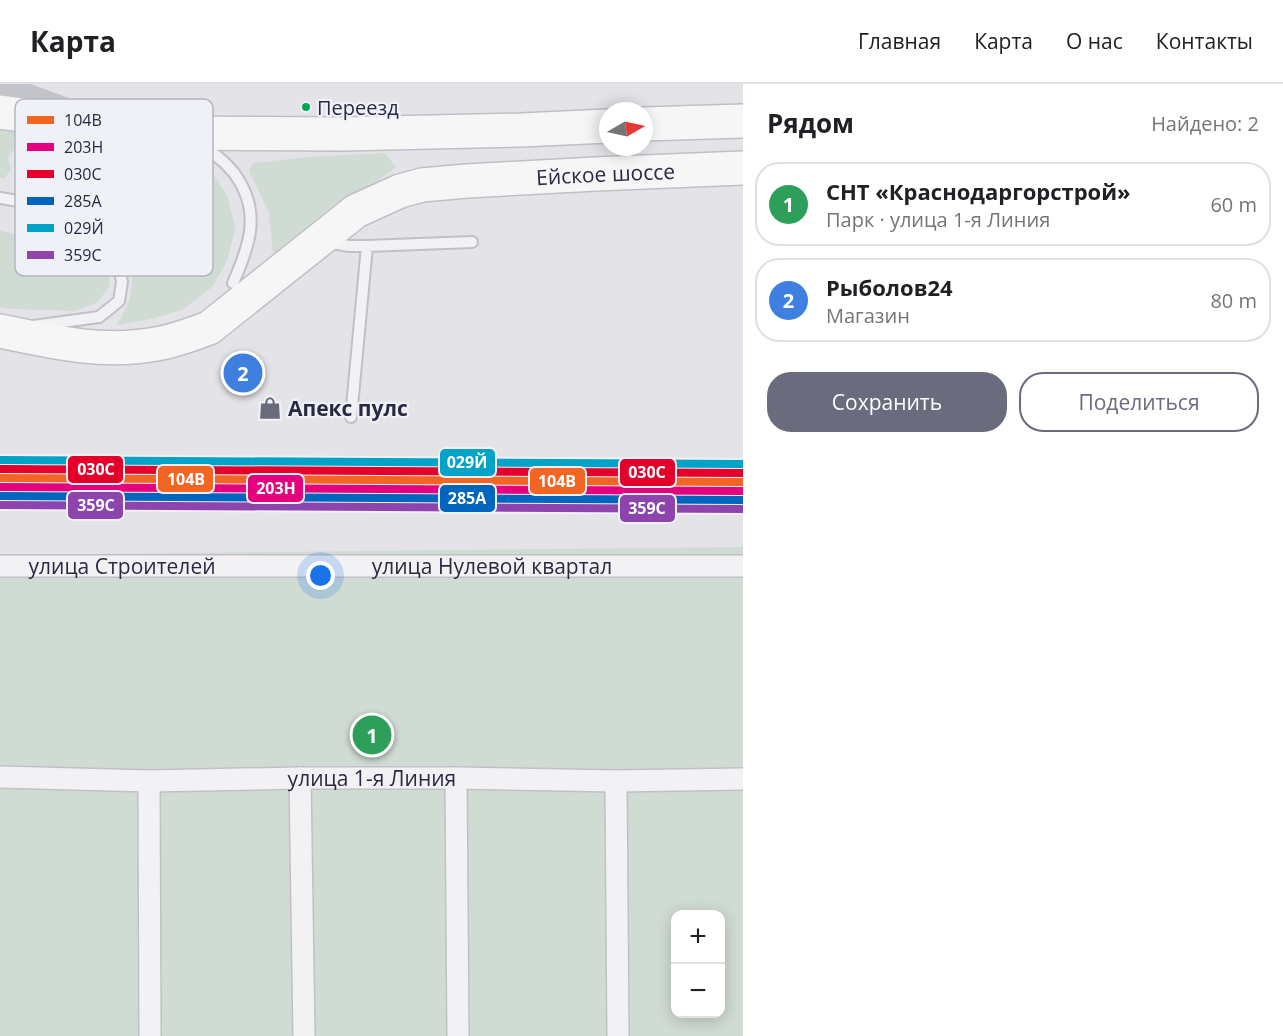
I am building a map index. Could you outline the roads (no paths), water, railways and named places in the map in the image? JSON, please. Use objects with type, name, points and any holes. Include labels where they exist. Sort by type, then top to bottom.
[{"type":"main road","points":[[0,112],[15,114]]},
{"type":"main road","points":[[653,124],[743,121]]},
{"type":"main road","points":[[213,133],[341,134],[599,126]]},
{"type":"main road","name":"Ейское шоссе","points":[[70,345],[113,348],[155,345],[209,328],[356,211],[400,191],[422,185],[595,174],[743,168]]},
{"type":"main road","points":[[0,331],[70,345]]},
{"type":"main road","points":[[0,353],[70,345]]},
{"type":"street","points":[[0,84],[11,93],[28,99]]},
{"type":"street","name":"улица Строителей","points":[[0,566],[242,566]]},
{"type":"street","name":"улица Нулевой квартал","points":[[242,566],[743,566]]},
{"type":"street","name":"улица 1-я Линия","points":[[0,777],[149,781],[300,778],[616,781],[743,779]]},
{"type":"street","points":[[300,778],[304,1036]]},
{"type":"street","points":[[456,778],[458,1036]]},
{"type":"street","points":[[149,781],[150,1036]]},
{"type":"street","points":[[616,781],[618,1036]]},
{"type":"lane","points":[[213,153],[241,183],[252,218],[247,249],[233,284]]},
{"type":"lane","points":[[0,198],[15,201]]},
{"type":"lane","points":[[318,241],[349,246],[472,242]]},
{"type":"lane","points":[[351,417],[367,246]]},
{"type":"lane","points":[[0,331],[99,317],[119,301],[121,276]]},
{"type":"place","name":"Переезд","points":[[306,107]]},
{"type":"place","name":"Рыболов24","points":[[243,373]]},
{"type":"place","name":"Апекс пулс","points":[[270,408]]},
{"type":"place","name":"СНТ «Краснодаргорстрой»","points":[[372,735]]}]
